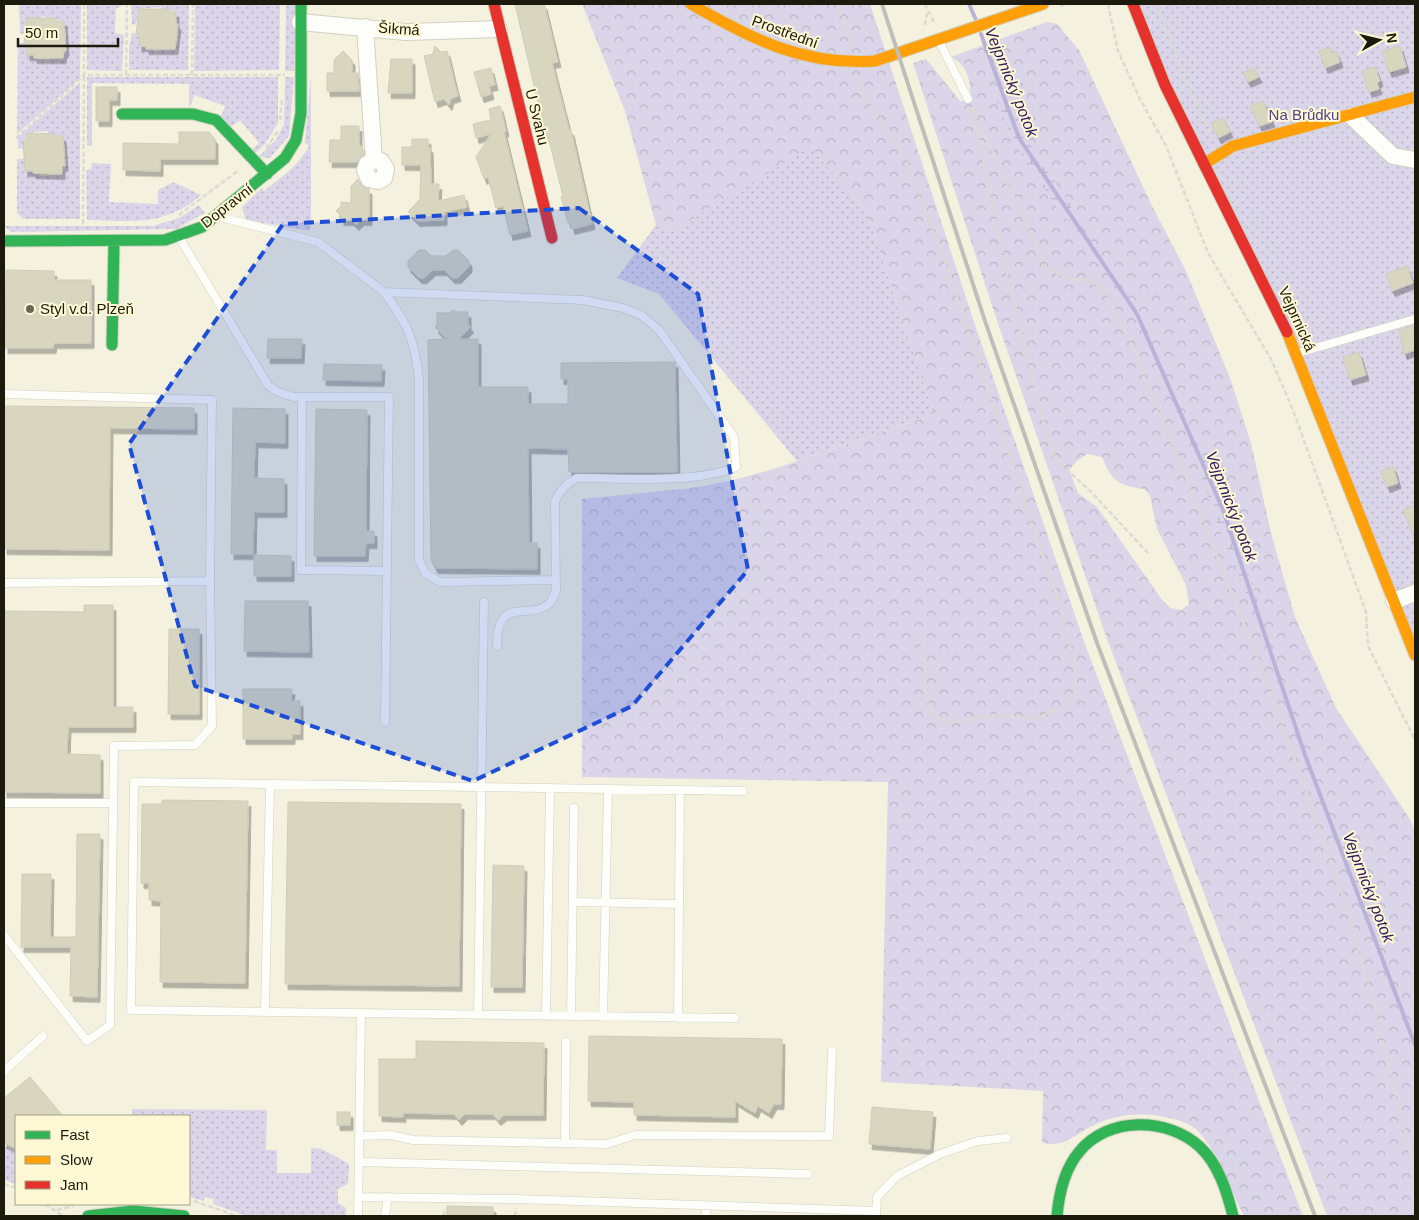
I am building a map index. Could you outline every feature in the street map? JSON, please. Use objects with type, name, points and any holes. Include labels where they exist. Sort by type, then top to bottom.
[{"type":"street","name":"Dopravní","points":[[4,241],[165,240],[202,227],[216,216],[285,158],[296,140],[300,127],[300,4]]},
{"type":"street","name":"U Svahu","points":[[494,4],[498,29],[552,238]]},
{"type":"street","name":"Prostřední","points":[[691,4],[730,27],[808,59],[854,64],[875,60],[1043,4]]},
{"type":"street","name":"Vejprnická","points":[[1133,4],[1165,85],[1286,328],[1415,655]]},
{"type":"street","name":"Šikmá","points":[[300,22],[406,32],[498,29]]},
{"type":"street","points":[[365,27],[374,160]]},
{"type":"street","points":[[1204,164],[1233,146],[1351,116],[1415,97]]},
{"type":"street","points":[[122,114],[193,114],[216,120],[267,174]]},
{"type":"street","points":[[1351,116],[1393,156],[1415,160]]},
{"type":"street","points":[[112,345],[114,241]]},
{"type":"street","points":[[1394,601],[1415,593]]},
{"type":"street","points":[[1057,1216],[1062,1183],[1077,1156],[1087,1144],[1101,1135],[1133,1125],[1168,1128],[1186,1136],[1201,1148],[1220,1175],[1233,1216]]},
{"type":"street","points":[[88,1216],[132,1211],[173,1213],[184,1216]]},
{"type":"lane","points":[[938,39],[968,99]]},
{"type":"lane","points":[[216,216],[318,242],[384,292],[403,317],[416,350],[419,378],[420,560],[425,573],[440,582],[556,580]]},
{"type":"lane","points":[[178,236],[268,385],[278,392],[302,397],[389,396],[385,722]]},
{"type":"lane","points":[[384,292],[583,300],[623,308],[641,315],[659,330],[734,437],[736,467],[721,474],[699,477],[577,478],[568,482],[555,501],[556,591],[547,606],[509,613],[501,621],[497,630],[497,646]]},
{"type":"lane","points":[[1296,353],[1415,319]]},
{"type":"lane","points":[[4,394],[212,400],[210,581],[212,726],[195,745],[114,746],[110,1025],[87,1041],[4,935]]},
{"type":"lane","points":[[302,397],[301,570],[387,570]]},
{"type":"lane","points":[[4,583],[210,581]]},
{"type":"lane","points":[[478,1015],[484,602]]},
{"type":"lane","points":[[735,1018],[131,1010],[134,782],[743,791]]},
{"type":"lane","points":[[265,1012],[270,784]]},
{"type":"lane","points":[[546,1016],[550,788]]},
{"type":"lane","points":[[603,1017],[608,789]]},
{"type":"lane","points":[[678,1018],[680,790]]},
{"type":"lane","points":[[4,804],[112,803]]},
{"type":"lane","points":[[571,1016],[574,808]]},
{"type":"lane","points":[[573,902],[679,904]]},
{"type":"lane","points":[[358,1216],[361,1013]]},
{"type":"lane","points":[[4,1071],[44,1036]]},
{"type":"lane","points":[[565,1143],[566,1042]]},
{"type":"lane","points":[[360,1136],[391,1135],[412,1140],[607,1144],[635,1135],[829,1136],[832,1051]]},
{"type":"lane","points":[[359,1197],[516,1198],[876,1214],[877,1197],[897,1176],[940,1154],[978,1141],[1007,1138]]},
{"type":"lane","points":[[360,1162],[808,1174]]},
{"type":"lane","points":[[385,1216],[388,1197]]},
{"type":"lane","points":[[706,1206],[706,1216]]},
{"type":"path","points":[[83,241],[84,4]]},
{"type":"path","points":[[126,75],[127,4]]},
{"type":"path","points":[[192,75],[193,4]]},
{"type":"path","points":[[837,4],[853,43],[854,64],[861,92],[903,151],[943,255],[1055,591],[1077,672],[1075,693],[1065,705],[1036,719],[995,715],[950,723],[929,713],[921,638]]},
{"type":"path","points":[[1108,4],[1118,51],[1140,99],[1166,146],[1208,253],[1272,358],[1293,410],[1366,612],[1368,646],[1415,740]]},
{"type":"path","points":[[282,66],[282,84]]},
{"type":"path","points":[[16,138],[84,75],[301,75]]},
{"type":"path","points":[[174,217],[196,204],[271,144],[279,130],[282,92]]},
{"type":"path","points":[[968,99],[988,181],[1010,287],[1038,401],[1055,458],[1091,492],[1148,554]]},
{"type":"path","points":[[968,99],[1046,267],[1066,279],[1090,280],[1108,297],[1130,339],[1154,395],[1275,702],[1343,895],[1378,1019],[1415,1174]]},
{"type":"path","points":[[83,223],[93,223]]},
{"type":"path","points":[[190,1200],[204,1203],[237,1216]]},
{"type":"path","points":[[47,1205],[57,1210],[63,1216]]},
{"type":"path","points":[[57,1210],[75,1205]]},
{"type":"highlighted area","points":[[579,208],[698,294],[748,570],[632,706],[473,781],[195,686],[129,444],[283,224]]},
{"type":"green space","points":[[19,4],[81,4],[80,78],[17,134],[18,43],[27,43],[27,55],[34,55],[34,58],[49,60],[49,58],[63,58],[64,51],[66,50],[64,21],[42,16],[25,25],[24,34],[20,34]]},
{"type":"green space","points":[[87,4],[123,4],[116,9],[115,33],[124,35],[122,71],[87,70]]},
{"type":"green space","points":[[131,4],[189,4],[188,70],[129,70],[129,46],[132,33],[139,34],[139,46],[153,49],[153,51],[175,49],[175,42],[178,41],[176,12],[161,9],[161,7],[139,9],[136,24],[132,25]]},
{"type":"green space","points":[[195,4],[280,4],[279,70],[194,71]]},
{"type":"green space","points":[[286,4],[296,4],[294,71],[285,71]]},
{"type":"green space","points":[[582,4],[870,4],[975,325],[1086,647],[1303,1216],[1244,1216],[1222,1168],[1208,1144],[1193,1127],[1178,1120],[1153,1115],[1136,1114],[1121,1116],[1098,1123],[1061,1143],[1049,1144],[1042,1142],[1043,1091],[881,1082],[888,782],[582,777],[582,499],[692,488],[730,481],[777,468],[934,414],[866,210],[810,147],[673,231],[656,225],[625,111]]},
{"type":"green space","name":"Na Brůdku","points":[[1133,4],[1415,4],[1415,655],[1286,328]]},
{"type":"green space","points":[[1047,22],[1057,24],[1079,50],[1152,206],[1186,271],[1230,378],[1251,443],[1271,533],[1295,617],[1336,708],[1410,819],[1415,831],[1415,1216],[1327,1216],[1107,639],[996,318],[913,63],[926,59],[961,102],[971,96],[970,84],[964,68],[951,57]],"holes":[[[1087,454],[1102,457],[1109,472],[1117,481],[1128,486],[1145,489],[1150,496],[1157,529],[1186,585],[1189,604],[1181,610],[1171,608],[1163,601],[1097,507],[1078,493],[1069,470]]]},
{"type":"green space","points":[[993,67],[1000,68],[1009,97],[1029,143],[1070,204],[1076,226],[1063,217],[1014,143],[996,100]]},
{"type":"green space","points":[[311,75],[311,227],[309,231],[252,221],[245,218],[242,207],[262,188],[264,191],[289,171],[300,160],[309,146],[305,143]]},
{"type":"green space","points":[[87,77],[278,77],[278,123],[265,144],[254,154],[251,150],[259,143],[240,120],[231,127],[221,117],[225,106],[194,95],[191,106],[189,106],[189,84],[92,83],[92,146],[87,146]]},
{"type":"green space","points":[[285,77],[294,77],[289,136],[270,158],[258,157],[276,140],[284,124]]},
{"type":"green space","points":[[80,82],[80,219],[23,219],[17,213],[17,159],[26,158],[33,173],[40,174],[40,176],[62,174],[62,166],[65,166],[65,149],[55,134],[48,134],[48,131],[26,133],[23,149],[18,148],[18,137]]},
{"type":"green space","points":[[809,146],[866,210],[934,414],[797,461],[659,294],[617,278],[656,225],[673,231]]},
{"type":"green space","points":[[92,163],[111,164],[109,202],[158,204],[158,190],[174,182],[201,195],[174,213],[161,217],[133,221],[87,220],[86,170],[91,169]]},
{"type":"green space","points":[[199,205],[205,213],[176,229],[11,232],[4,226],[153,226],[179,218]]},
{"type":"green space","points":[[1192,440],[1222,484],[1240,535],[1241,533],[1265,634],[1214,515],[1198,466]]},
{"type":"green space","points":[[132,1109],[267,1110],[266,1150],[277,1150],[277,1173],[311,1173],[311,1148],[322,1149],[349,1164],[348,1184],[338,1189],[338,1203],[346,1208],[346,1216],[246,1216],[213,1204],[214,1199],[205,1197],[204,1201],[190,1197],[190,1115],[133,1115]]},
{"type":"green space","points":[[4,1146],[15,1151],[15,1184],[4,1180]]},
{"type":"building","points":[[515,4],[544,4],[558,62],[552,63],[569,130],[571,130],[592,224],[572,229],[570,222],[568,223]]},
{"type":"building","points":[[139,9],[168,9],[169,12],[176,12],[176,24],[178,24],[175,49],[146,49],[146,46],[139,46],[139,34],[136,34]]},
{"type":"building","points":[[27,18],[56,18],[56,21],[64,21],[66,51],[64,51],[63,58],[34,58],[34,55],[27,55],[27,43],[24,43]]},
{"type":"building","points":[[435,46],[441,52],[447,51],[458,96],[451,98],[449,105],[444,99],[435,102],[424,56],[433,54]]},
{"type":"building","points":[[1400,46],[1406,67],[1389,72],[1382,51]]},
{"type":"building","points":[[1330,47],[1332,53],[1336,51],[1340,62],[1325,68],[1319,51]]},
{"type":"building","points":[[343,51],[352,60],[352,73],[358,73],[359,91],[327,91],[327,73],[334,73],[334,60]]},
{"type":"building","points":[[391,59],[412,59],[412,93],[388,93]]},
{"type":"building","points":[[1375,67],[1380,81],[1377,83],[1379,89],[1369,92],[1362,71]]},
{"type":"building","points":[[491,68],[495,85],[489,86],[491,94],[481,97],[474,72]]},
{"type":"building","points":[[1254,68],[1259,77],[1248,82],[1243,73]]},
{"type":"building","points":[[96,87],[117,87],[117,100],[109,100],[109,121],[96,121]]},
{"type":"building","points":[[1263,101],[1272,122],[1259,126],[1250,106]]},
{"type":"building","points":[[500,106],[506,131],[504,132],[528,231],[510,235],[503,206],[496,208],[488,177],[484,179],[476,157],[491,134],[476,138],[473,124],[491,120],[489,109]]},
{"type":"building","points":[[1223,118],[1230,132],[1218,138],[1211,123]]},
{"type":"building","points":[[341,126],[359,126],[359,144],[364,154],[357,162],[329,162],[330,140],[341,140]]},
{"type":"building","points":[[179,132],[209,132],[215,139],[215,159],[160,159],[160,171],[123,170],[123,143],[179,144]]},
{"type":"building","points":[[26,133],[63,136],[65,166],[62,166],[62,174],[25,171],[23,141],[26,141]]},
{"type":"building","points":[[412,139],[428,139],[431,184],[439,184],[438,201],[464,195],[467,207],[444,212],[444,220],[417,221],[408,212],[420,199],[421,165],[402,165],[402,147],[412,147]]},
{"type":"building","points":[[358,179],[362,186],[369,189],[369,220],[361,220],[356,225],[351,220],[341,220],[341,216],[336,211],[341,206],[341,202],[351,203],[351,186]]},
{"type":"building","points":[[419,250],[425,250],[431,256],[446,256],[453,250],[458,250],[469,261],[469,267],[458,278],[452,278],[444,270],[433,270],[424,278],[419,278],[408,267],[408,261]]},
{"type":"building","points":[[1407,266],[1413,283],[1392,291],[1386,274]]},
{"type":"building","name":"Styl v.d. Plzeň","points":[[6,270],[54,271],[54,280],[91,280],[91,343],[54,343],[53,348],[5,348]]},
{"type":"building","points":[[453,310],[456,312],[468,312],[468,325],[471,327],[459,339],[478,339],[478,387],[528,387],[528,404],[568,404],[568,379],[561,379],[561,363],[675,362],[677,472],[569,472],[568,449],[528,448],[529,543],[537,543],[537,569],[435,568],[431,560],[428,340],[446,339],[435,327],[437,325],[437,313],[449,313]]},
{"type":"building","points":[[1412,326],[1415,334],[1415,350],[1404,354],[1399,330]]},
{"type":"building","points":[[268,339],[302,339],[301,358],[267,358]]},
{"type":"building","points":[[1359,352],[1366,375],[1350,380],[1343,357]]},
{"type":"building","points":[[324,364],[382,365],[381,381],[323,380]]},
{"type":"building","points":[[4,406],[194,408],[194,429],[110,428],[109,550],[4,549]]},
{"type":"building","points":[[233,408],[285,409],[285,443],[255,442],[254,478],[284,479],[284,512],[254,512],[253,554],[231,554]]},
{"type":"building","points":[[316,409],[367,410],[366,531],[374,531],[374,543],[366,543],[365,556],[314,556]]},
{"type":"building","points":[[1393,466],[1398,483],[1387,487],[1381,471]]},
{"type":"building","points":[[1415,505],[1415,539],[1403,510]]},
{"type":"building","points":[[254,555],[291,556],[291,576],[254,576]]},
{"type":"building","points":[[245,601],[308,601],[309,652],[244,651]]},
{"type":"building","points":[[84,605],[113,605],[113,707],[133,707],[133,727],[68,727],[67,754],[100,755],[100,793],[4,792],[4,611],[84,612]]},
{"type":"building","points":[[169,629],[199,629],[199,714],[168,714]]},
{"type":"building","points":[[243,689],[292,689],[291,701],[300,701],[300,734],[292,734],[292,739],[243,739]]},
{"type":"building","points":[[162,800],[248,801],[245,983],[160,982],[161,901],[149,900],[149,883],[141,883],[142,804],[162,804]]},
{"type":"building","points":[[288,802],[461,804],[459,986],[285,984]]},
{"type":"building","points":[[77,834],[100,834],[97,997],[70,996],[71,947],[21,947],[22,874],[51,874],[50,937],[76,937]]},
{"type":"building","points":[[493,865],[524,866],[522,987],[491,987]]},
{"type":"building","points":[[589,1036],[782,1039],[781,1104],[774,1104],[769,1113],[758,1106],[755,1113],[735,1101],[735,1117],[634,1115],[634,1102],[588,1101]]},
{"type":"building","points":[[416,1041],[544,1043],[543,1115],[504,1115],[498,1120],[493,1114],[465,1114],[459,1120],[454,1114],[403,1113],[403,1117],[379,1116],[379,1059],[416,1059]]},
{"type":"building","points":[[30,1077],[62,1115],[15,1115],[15,1148],[4,1143],[4,1098]]},
{"type":"building","points":[[872,1107],[933,1112],[930,1149],[869,1144]]},
{"type":"building","points":[[337,1112],[350,1112],[350,1125],[337,1125]]},
{"type":"building","points":[[447,1206],[493,1207],[493,1216],[447,1216]]},
{"type":"waterway","name":"Vejprnický potok","points":[[969,4],[976,20]]},
{"type":"waterway","name":"Vejprnický potok","points":[[981,34],[1019,138],[1137,314],[1223,510],[1305,755],[1415,1045]]},
{"type":"railway","points":[[882,4],[985,321],[1097,643],[1315,1216]]},
{"type":"traffic: fast","points":[[4,241],[165,240],[202,227],[285,158],[296,140],[301,113],[301,4]]},
{"type":"traffic: fast","points":[[122,114],[193,114],[216,120],[267,174]]},
{"type":"traffic: fast","points":[[112,345],[114,241]]},
{"type":"traffic: fast","points":[[1057,1216],[1063,1182],[1079,1152],[1091,1140],[1106,1132],[1138,1125],[1172,1130],[1187,1137],[1200,1147],[1217,1170],[1225,1188],[1233,1216]]},
{"type":"traffic: fast","points":[[88,1216],[133,1211],[184,1216]]},
{"type":"traffic: slow","points":[[691,4],[735,28],[779,48],[825,59],[849,61],[875,61],[1043,4]]},
{"type":"traffic: slow","points":[[1204,164],[1233,146],[1415,97]]},
{"type":"traffic: slow","points":[[1287,332],[1415,655]]},
{"type":"traffic: jam","points":[[494,4],[552,238]]},
{"type":"traffic: jam","points":[[1133,4],[1165,85],[1287,332]]},
{"type":"place","name":"Styl v.d. Plzeň","points":[[30,309]]}]
